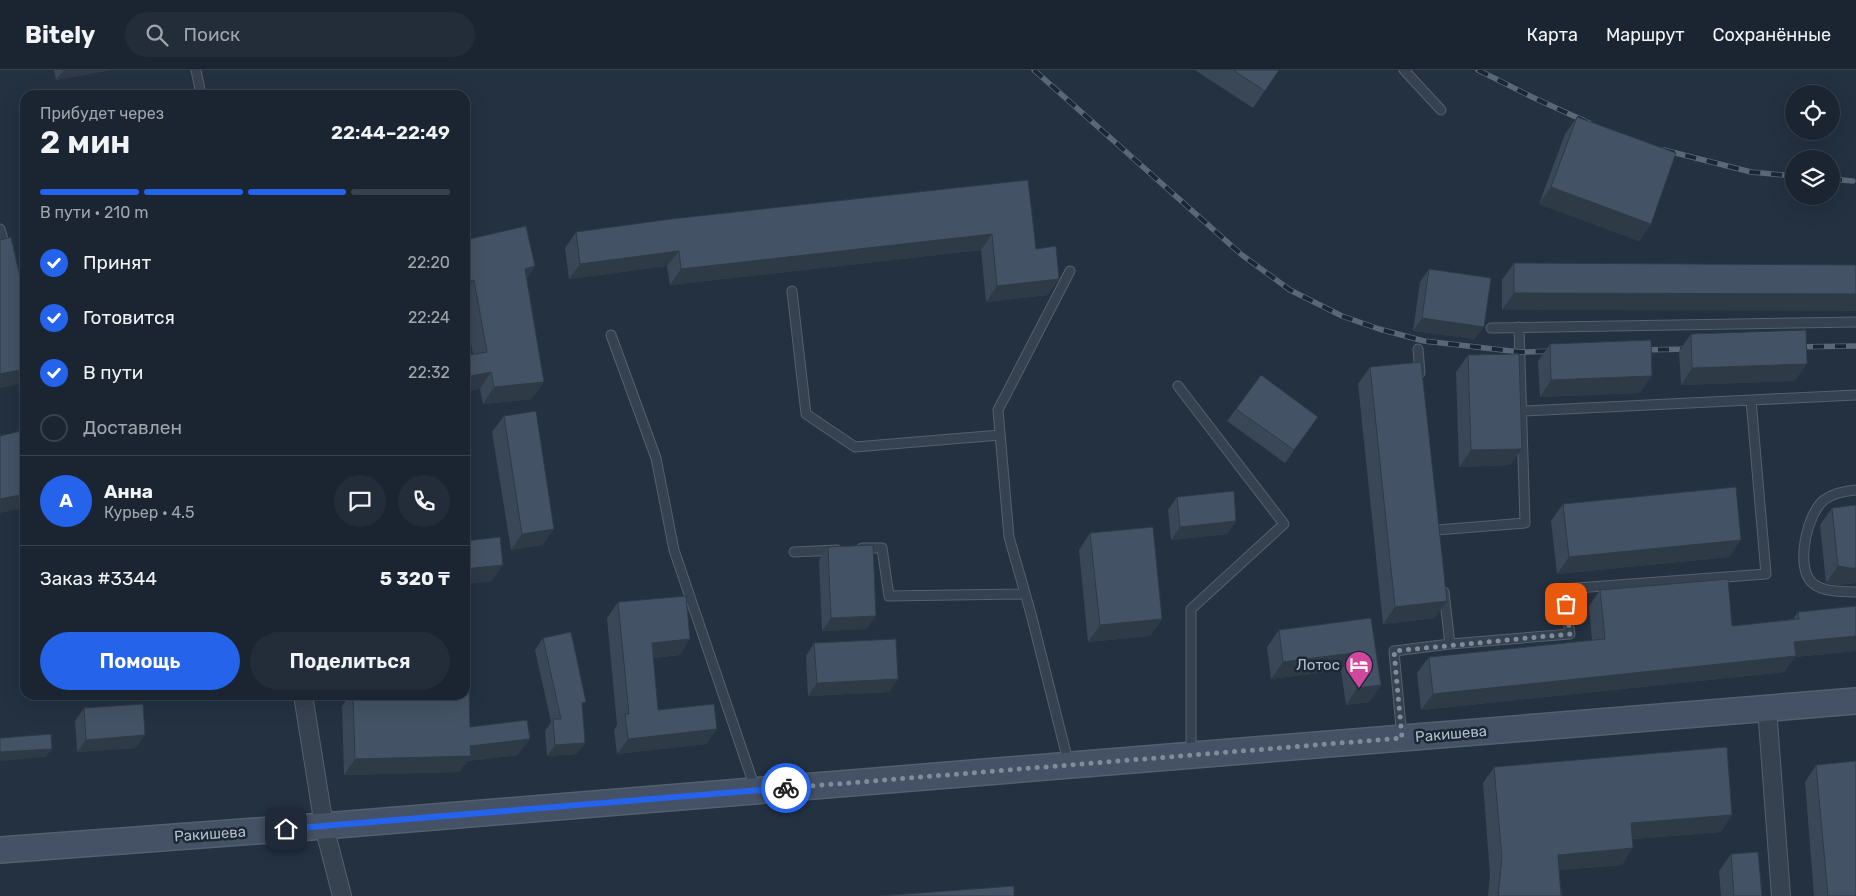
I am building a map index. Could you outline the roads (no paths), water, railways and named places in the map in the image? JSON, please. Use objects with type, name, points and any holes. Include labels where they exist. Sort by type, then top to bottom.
[{"type":"street","points":[[304,700],[324,826],[342,896]]},
{"type":"street","name":"Ракишева","points":[[0,850],[324,826],[1856,701]]},
{"type":"street","points":[[1767,708],[1781,896]]},
{"type":"lane","points":[[196,70],[200,90]]},
{"type":"lane","points":[[1404,70],[1441,110]]},
{"type":"lane","points":[[0,229],[8,257]]},
{"type":"lane","points":[[1069,765],[1009,537],[998,410],[1070,271]]},
{"type":"lane","points":[[792,291],[806,414],[855,447],[1000,435]]},
{"type":"lane","points":[[1491,328],[1856,322]]},
{"type":"lane","points":[[1437,530],[1525,523],[1520,327]]},
{"type":"lane","points":[[611,335],[656,458],[674,550],[756,791]]},
{"type":"lane","points":[[1418,349],[1421,378]]},
{"type":"lane","points":[[1178,386],[1284,524],[1191,609],[1191,755]]},
{"type":"lane","points":[[1522,411],[1856,395]]},
{"type":"lane","points":[[1402,738],[1394,651],[1450,644],[1570,634],[1563,589],[1766,574],[1752,400]]},
{"type":"lane","points":[[1856,490],[1837,493],[1823,501],[1812,514],[1804,544],[1805,567],[1809,580],[1829,591],[1856,592]]},
{"type":"lane","points":[[853,549],[882,548],[889,596],[1025,594]]},
{"type":"lane","points":[[794,552],[843,549]]},
{"type":"lane","points":[[1443,587],[1450,644]]},
{"type":"railway","points":[[1034,70],[1242,255],[1290,290],[1342,316],[1379,329],[1424,341],[1520,352],[1559,351]]},
{"type":"railway","points":[[1478,70],[1589,123]]},
{"type":"railway","points":[[1664,150],[1751,172],[1785,175]]},
{"type":"railway","points":[[1840,180],[1853,181]]},
{"type":"railway","points":[[1791,347],[1856,346]]},
{"type":"railway","points":[[1636,350],[1694,349]]},
{"type":"place","name":"Лотос","points":[[1359,689]]}]
